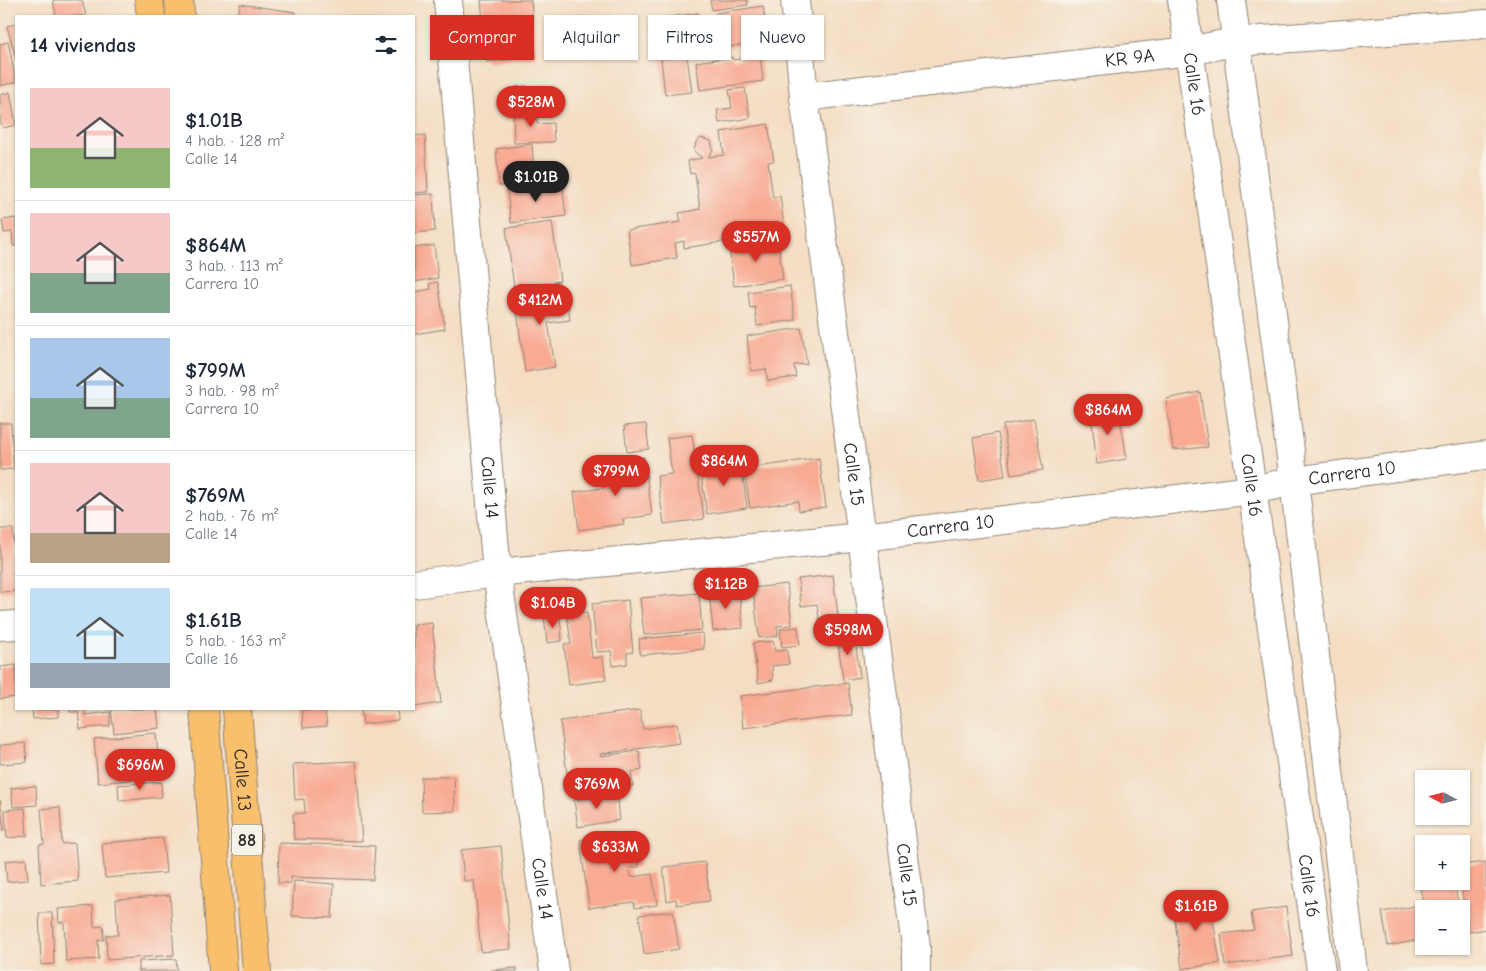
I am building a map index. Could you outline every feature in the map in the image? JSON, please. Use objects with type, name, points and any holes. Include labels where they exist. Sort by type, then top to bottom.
[{"type":"highway","points":[[149,0],[150,15]]},
{"type":"highway","points":[[178,0],[180,15]]},
{"type":"highway","name":"Calle 13","points":[[204,710],[223,971]]},
{"type":"highway","name":"Calle 13","points":[[237,710],[257,971]]},
{"type":"street","name":"Calle 14","points":[[448,0],[497,573],[554,971]]},
{"type":"street","name":"Calle 15","points":[[795,0],[804,97],[919,963]]},
{"type":"street","name":"Calle 16","points":[[1182,0],[1320,971]]},
{"type":"street","name":"Calle 16","points":[[1231,0],[1234,42],[1294,481],[1353,971]]},
{"type":"street","name":"KR 9A","points":[[804,97],[1189,51],[1234,42],[1486,24]]},
{"type":"street","name":"Carrera 10","points":[[415,584],[497,573],[862,537],[1253,490],[1294,481],[1486,455]]},
{"type":"street","points":[[0,626],[15,625]]},
{"type":"building","points":[[53,0],[82,0],[86,15],[56,15]]},
{"type":"building","points":[[481,0],[531,0],[532,15],[482,15]]},
{"type":"building","points":[[710,0],[747,0],[748,5],[712,10]]},
{"type":"building","points":[[240,4],[295,12],[294,15],[238,15]]},
{"type":"building","points":[[763,6],[764,15],[741,15],[741,45],[731,47],[731,15],[716,15],[716,13]]},
{"type":"building","points":[[15,24],[15,54],[7,26]]},
{"type":"building","points":[[534,34],[536,57],[534,57]]},
{"type":"building","points":[[8,42],[15,82],[0,86],[0,44]]},
{"type":"building","points":[[732,57],[733,60],[760,60],[763,81],[700,90],[696,62],[731,60]]},
{"type":"building","points":[[487,60],[507,60],[487,62]]},
{"type":"building","points":[[661,60],[688,60],[692,92],[665,95]]},
{"type":"building","points":[[527,86],[528,107],[515,107],[515,87]]},
{"type":"building","points":[[745,88],[750,118],[719,123],[717,110],[732,108],[729,90]]},
{"type":"building","points":[[10,92],[15,125],[3,128],[0,121],[0,95]]},
{"type":"building","points":[[537,109],[537,124],[553,123],[554,142],[514,143],[513,110]]},
{"type":"building","points":[[768,124],[774,161],[768,162],[773,198],[780,196],[785,232],[684,248],[684,241],[675,243],[677,258],[632,265],[627,230],[681,222],[679,213],[700,209],[695,173],[690,174],[688,161],[702,158],[694,151],[696,142],[701,138],[711,141],[713,150],[708,157],[724,155],[721,132]]},
{"type":"building","points":[[425,135],[428,192],[415,193],[415,136]]},
{"type":"building","points":[[532,144],[534,170],[553,168],[555,181],[499,186],[496,149]]},
{"type":"building","points":[[562,183],[566,216],[511,223],[507,190]]},
{"type":"building","points":[[433,194],[435,231],[415,233],[415,195]]},
{"type":"building","points":[[15,218],[15,246],[13,246],[12,232],[4,233],[2,220]]},
{"type":"building","points":[[552,222],[560,281],[514,287],[506,228]]},
{"type":"building","points":[[778,241],[783,279],[734,286],[729,248]]},
{"type":"building","points":[[434,245],[438,278],[415,282],[415,248]]},
{"type":"building","points":[[438,282],[445,329],[415,334],[415,292],[431,289],[429,284]]},
{"type":"building","points":[[790,286],[795,320],[757,326],[755,307],[750,308],[748,292]]},
{"type":"building","points":[[566,289],[570,320],[548,323],[555,367],[525,372],[515,296]]},
{"type":"building","points":[[801,328],[807,364],[794,365],[796,377],[768,381],[766,369],[751,371],[747,336]]},
{"type":"building","points":[[1200,392],[1208,447],[1173,450],[1166,399]]},
{"type":"building","points":[[1118,407],[1127,459],[1097,464],[1091,414]]},
{"type":"building","points":[[1034,419],[1043,470],[1011,475],[1003,425]]},
{"type":"building","points":[[0,423],[11,423],[14,469],[0,470]]},
{"type":"building","points":[[646,424],[649,449],[627,452],[624,426]]},
{"type":"building","points":[[998,433],[1005,476],[979,480],[973,438]]},
{"type":"building","points":[[692,435],[704,519],[664,524],[657,476],[672,474],[667,438]]},
{"type":"building","points":[[644,457],[652,515],[623,519],[624,524],[579,530],[574,492],[604,488],[602,473],[617,471],[615,462]]},
{"type":"building","points":[[819,458],[826,507],[799,511],[798,501],[750,508],[744,469]]},
{"type":"building","points":[[741,460],[747,508],[707,514],[700,465]]},
{"type":"building","points":[[0,529],[13,529],[15,591],[0,592]]},
{"type":"building","points":[[833,575],[840,631],[821,634],[817,604],[801,606],[798,579]]},
{"type":"building","points":[[787,584],[792,625],[777,626],[778,636],[759,638],[753,588]]},
{"type":"building","points":[[739,588],[743,628],[713,631],[709,591]]},
{"type":"building","points":[[699,593],[702,630],[644,635],[640,598]]},
{"type":"building","points":[[628,600],[633,652],[627,653],[627,664],[613,666],[611,651],[597,652],[592,604]]},
{"type":"building","points":[[587,612],[592,658],[603,657],[606,680],[569,685],[564,644],[571,644],[567,615]]},
{"type":"building","points":[[560,615],[562,641],[547,643],[544,616]]},
{"type":"building","points":[[432,623],[441,703],[415,707],[415,625]]},
{"type":"building","points":[[798,627],[800,645],[782,647],[780,629]]},
{"type":"building","points":[[854,632],[860,677],[843,680],[837,635]]},
{"type":"building","points":[[703,633],[704,649],[640,655],[639,639]]},
{"type":"building","points":[[773,641],[775,651],[787,650],[789,664],[772,666],[773,680],[758,683],[753,643]]},
{"type":"building","points":[[15,665],[15,697],[0,699],[0,667]]},
{"type":"building","points":[[848,683],[852,715],[743,728],[740,696]]},
{"type":"building","points":[[32,710],[58,710],[58,717],[33,719]]},
{"type":"building","points":[[69,710],[85,710],[85,715],[110,712],[110,726],[80,729],[78,712],[70,712]]},
{"type":"building","points":[[111,710],[157,710],[159,728],[114,733]]},
{"type":"building","points":[[302,710],[325,710],[327,726],[303,728]]},
{"type":"building","points":[[361,710],[397,710],[398,720],[363,724]]},
{"type":"building","points":[[640,710],[643,729],[677,724],[680,743],[600,754],[601,756],[639,751],[642,770],[631,772],[633,786],[570,796],[560,721]]},
{"type":"building","points":[[156,733],[160,777],[98,783],[94,739]]},
{"type":"building","points":[[25,743],[27,762],[0,764],[0,745]]},
{"type":"building","points":[[356,761],[362,841],[294,839],[293,814],[305,813],[304,799],[295,800],[293,764]]},
{"type":"building","points":[[421,777],[454,777],[455,811],[422,812]]},
{"type":"building","points":[[161,782],[162,797],[119,801],[118,785]]},
{"type":"building","points":[[36,786],[37,805],[13,807],[11,788]]},
{"type":"building","points":[[617,793],[620,820],[578,827],[574,800]]},
{"type":"building","points":[[0,800],[4,830],[0,830]]},
{"type":"building","points":[[60,807],[62,844],[75,843],[78,881],[41,884],[39,845],[44,844],[41,809]]},
{"type":"building","points":[[25,808],[27,836],[7,838],[5,810]]},
{"type":"building","points":[[635,833],[639,867],[629,868],[631,877],[652,874],[657,905],[635,908],[634,902],[589,908],[580,840]]},
{"type":"building","points":[[163,838],[166,873],[105,878],[102,843]]},
{"type":"building","points":[[279,843],[375,846],[373,880],[291,877],[291,883],[278,883]]},
{"type":"building","points":[[501,846],[511,949],[481,952],[474,881],[464,881],[461,850]]},
{"type":"building","points":[[26,859],[28,880],[7,882],[5,861]]},
{"type":"building","points":[[705,862],[710,901],[677,905],[676,899],[667,901],[663,867]]},
{"type":"building","points":[[1486,862],[1486,929],[1470,932],[1470,900],[1463,900],[1462,890],[1470,890],[1470,864]]},
{"type":"building","points":[[294,881],[334,884],[332,918],[292,916]]},
{"type":"building","points":[[1421,890],[1456,890],[1457,900],[1422,900]]},
{"type":"building","points":[[1209,894],[1220,963],[1182,969],[1172,901]]},
{"type":"building","points":[[170,895],[174,955],[107,960],[106,935],[118,935],[116,899]]},
{"type":"building","points":[[93,906],[94,927],[103,926],[104,940],[98,940],[99,959],[66,961],[64,922],[59,923],[58,909]]},
{"type":"building","points":[[1415,906],[1415,941],[1388,946],[1382,912]]},
{"type":"building","points":[[1286,907],[1293,956],[1225,965],[1221,934],[1254,930],[1251,912]]},
{"type":"building","points":[[673,911],[679,949],[644,954],[639,915]]},
{"type":"building","points":[[39,913],[52,913],[54,964],[41,965]]},
{"type":"building","points":[[176,959],[177,971],[139,971],[139,961]]},
{"type":"building","points":[[517,968],[517,971],[492,971],[492,970]]}]
